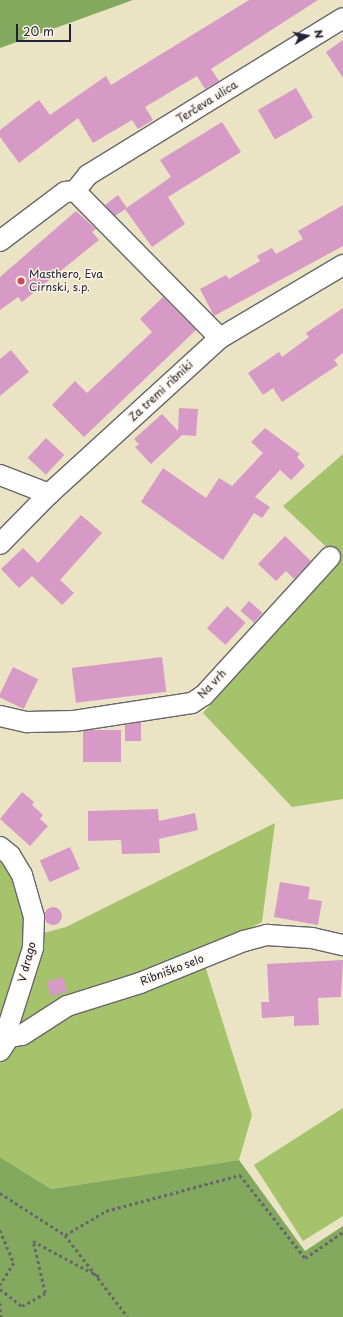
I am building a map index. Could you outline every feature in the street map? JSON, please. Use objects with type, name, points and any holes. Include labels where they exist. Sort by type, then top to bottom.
[{"type":"street","name":"Terčeva ulica","points":[[0,241],[65,192],[75,191],[88,175],[343,18]]},
{"type":"street","points":[[75,191],[220,338]]},
{"type":"street","name":"Za tremi ribniki","points":[[0,544],[49,494],[220,338],[343,265]]},
{"type":"street","points":[[0,475],[49,494]]},
{"type":"street","name":"Na vrh","points":[[0,716],[27,722],[74,721],[192,703],[204,695],[330,557]]},
{"type":"street","name":"V drago","points":[[0,847],[22,875],[34,917],[33,948],[4,1044]]},
{"type":"street","name":"Ribniško selo","points":[[4,1044],[22,1035],[67,1006],[140,983],[244,941],[267,935],[312,938],[343,945]]},
{"type":"path","points":[[65,1235],[106,1211],[240,1175],[305,1258],[343,1232]]},
{"type":"path","points":[[0,1193],[65,1235],[100,1277],[128,1317]]},
{"type":"path","points":[[0,1230],[14,1263],[0,1285]]},
{"type":"path","points":[[0,1288],[22,1306],[45,1293],[33,1241],[100,1277]]},
{"type":"path","points":[[0,1303],[1,1317]]},
{"type":"green space","points":[[0,0],[133,0],[0,48]]},
{"type":"green space","points":[[343,454],[343,799],[292,807],[203,713],[338,558],[283,506]]},
{"type":"green space","points":[[275,823],[262,922],[201,953],[252,1115],[239,1160],[51,1189],[0,1157],[0,856],[16,880],[29,937],[66,927]]},
{"type":"green space","points":[[343,1108],[343,1216],[303,1241],[254,1165]]},
{"type":"green space","points":[[0,1157],[51,1189],[239,1160],[305,1251],[343,1226],[343,1317],[0,1317]]},
{"type":"building","points":[[249,0],[318,0],[211,69],[219,81],[205,89],[197,76],[145,107],[153,120],[138,129],[132,120],[93,143],[78,118],[19,163],[0,137],[0,130],[39,100],[50,115],[106,76],[111,85]]},
{"type":"building","points":[[343,40],[343,78],[326,52]]},
{"type":"building","points":[[296,88],[313,117],[275,139],[258,110]]},
{"type":"building","points":[[222,122],[241,152],[168,197],[185,224],[152,247],[125,209],[171,177],[160,160]]},
{"type":"building","points":[[118,195],[127,208],[115,216],[105,205]]},
{"type":"building","points":[[343,205],[343,246],[214,316],[200,289],[226,275],[229,279],[260,261],[257,256],[272,248],[276,254],[303,239],[298,231]]},
{"type":"building","points":[[76,211],[96,229],[92,232],[99,240],[22,302],[18,297],[0,310],[0,277]]},
{"type":"building","points":[[163,297],[196,330],[84,437],[52,405],[75,381],[87,393],[152,332],[140,319]]},
{"type":"building","points":[[343,308],[343,353],[334,360],[338,365],[282,402],[273,388],[263,395],[248,373],[279,352],[282,357],[309,337],[306,333]]},
{"type":"building","points":[[11,350],[29,372],[0,396],[0,359]]},
{"type":"building","points":[[179,408],[198,409],[196,436],[182,435],[151,464],[135,447],[139,444],[134,439],[162,414],[178,431]]},
{"type":"building","points":[[265,428],[300,454],[297,457],[305,466],[291,480],[280,470],[255,497],[270,507],[262,518],[254,513],[223,560],[141,502],[163,468],[206,498],[219,478],[232,486],[263,453],[251,442]]},
{"type":"building","points":[[46,438],[64,455],[46,475],[28,458]]},
{"type":"building","points":[[81,515],[102,533],[60,580],[74,593],[62,605],[32,576],[19,588],[1,569],[23,548],[38,563]]},
{"type":"building","points":[[285,536],[311,561],[294,579],[286,571],[276,581],[258,564]]},
{"type":"building","points":[[249,601],[263,613],[254,623],[240,611]]},
{"type":"building","points":[[227,606],[246,623],[226,645],[207,628]]},
{"type":"building","points":[[162,657],[166,692],[76,703],[72,668]]},
{"type":"building","points":[[13,667],[38,679],[24,709],[0,697],[0,694]]},
{"type":"building","points":[[141,722],[141,741],[125,741],[125,725]]},
{"type":"building","points":[[83,730],[121,730],[121,762],[83,762]]},
{"type":"building","points":[[22,792],[34,802],[32,805],[43,815],[40,819],[48,826],[30,846],[0,819]]},
{"type":"building","points":[[158,809],[159,821],[195,813],[198,830],[159,839],[160,853],[122,854],[121,840],[88,841],[88,811]]},
{"type":"building","points":[[70,847],[80,869],[50,882],[40,860]]},
{"type":"building","points":[[280,882],[310,887],[308,899],[322,901],[318,925],[274,917]]},
{"type":"building","points":[[53,907],[59,910],[62,916],[59,922],[53,925],[47,922],[44,916],[47,910]]},
{"type":"building","points":[[343,960],[341,997],[318,998],[319,1025],[294,1026],[294,1016],[262,1018],[261,1002],[269,1002],[267,964]]},
{"type":"building","points":[[63,977],[67,991],[51,996],[47,982]]},
{"type":"place","name":"Masthero, Eva Cirnski, s.p.","points":[[21,281]]}]
